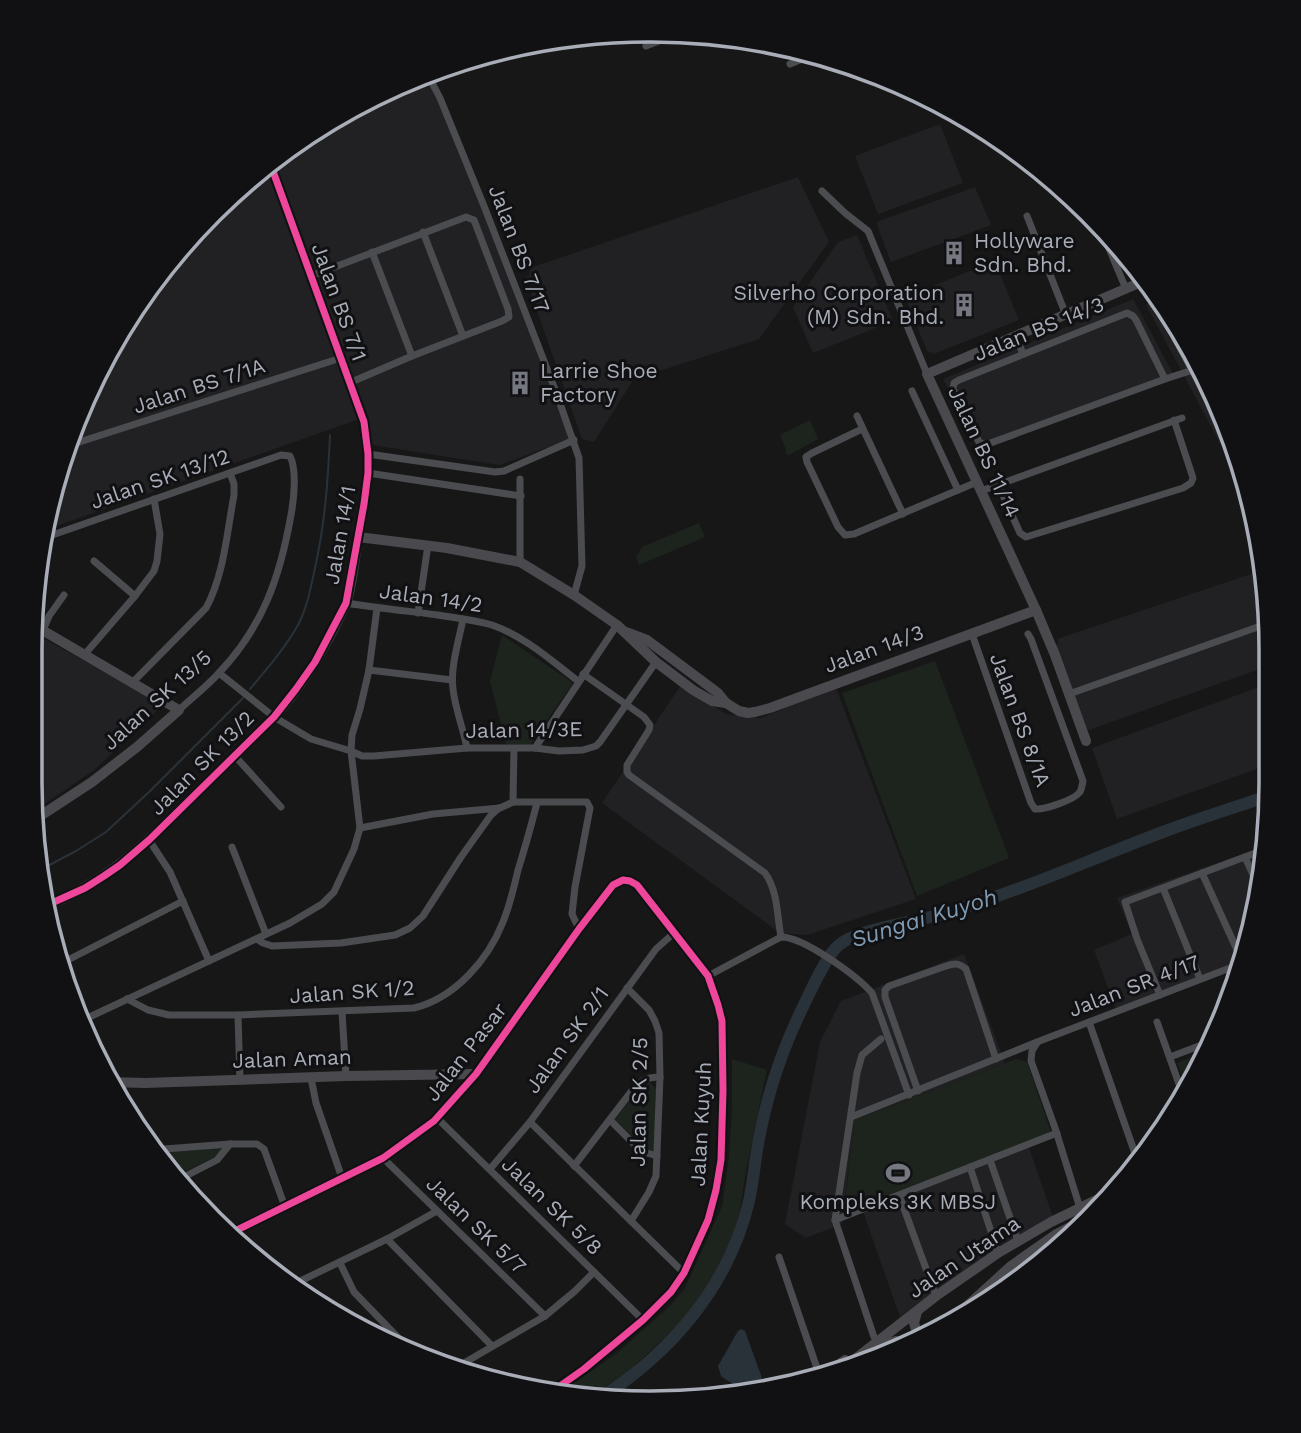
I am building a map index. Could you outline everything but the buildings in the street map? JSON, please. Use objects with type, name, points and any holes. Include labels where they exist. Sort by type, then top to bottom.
[{"type":"street","points":[[646,46],[656,42]]},
{"type":"street","points":[[790,64],[798,61]]},
{"type":"street","name":"Jalan BS 7/17","points":[[432,83],[484,206],[574,440],[579,458],[582,566],[574,595]]},
{"type":"street","name":"Jalan BS 7/1","points":[[274,173],[364,422],[368,473]]},
{"type":"street","points":[[822,191],[868,231],[927,374]]},
{"type":"street","points":[[1027,216],[1066,315]]},
{"type":"street","points":[[311,276],[423,232],[471,217],[508,309],[509,317],[502,321],[349,383]]},
{"type":"street","points":[[423,232],[463,336]]},
{"type":"street","points":[[372,252],[412,356]]},
{"type":"street","points":[[1111,252],[1126,289]]},
{"type":"street","name":"Jalan BS 11/14","points":[[1086,741],[1036,610],[927,374],[1136,284]]},
{"type":"street","name":"Jalan BS 14/3","points":[[979,442],[953,389],[954,383],[1127,313],[1136,320],[1165,379]]},
{"type":"street","points":[[1016,336],[1023,354]]},
{"type":"street","name":"Jalan BS 7/1A","points":[[79,442],[341,358]]},
{"type":"street","points":[[962,450],[979,442],[985,446],[1190,371]]},
{"type":"street","points":[[912,391],[958,490]]},
{"type":"street","points":[[857,416],[903,514]]},
{"type":"street","points":[[862,429],[806,457],[838,527],[845,535],[854,534],[958,490],[998,484],[1178,419],[1193,475],[1193,481],[1183,488],[1028,537],[1023,537],[1020,533],[998,484]]},
{"type":"street","points":[[368,454],[495,472],[504,471],[574,440]]},
{"type":"street","name":"Jalan SK 13/12","points":[[54,535],[281,456],[290,456]]},
{"type":"street","name":"Jalan SK 13/5","points":[[43,814],[92,782],[137,747],[219,673],[251,633],[276,580],[286,543],[293,505],[294,464],[290,456]]},
{"type":"street","points":[[368,473],[521,496]]},
{"type":"street","name":"Jalan 14/1","points":[[346,603],[368,473]]},
{"type":"street","points":[[133,682],[206,608],[211,598],[217,581],[234,495],[230,474]]},
{"type":"street","points":[[520,479],[520,562]]},
{"type":"street","points":[[85,654],[135,596],[156,566],[159,526],[153,499]]},
{"type":"street","name":"Jalan 14/3","points":[[358,537],[467,551],[520,562],[574,595],[620,628],[656,662],[693,690],[712,701],[726,703]]},
{"type":"street","points":[[418,612],[428,545]]},
{"type":"street","points":[[94,561],[135,596]]},
{"type":"street","points":[[43,625],[64,595]]},
{"type":"street","name":"Jalan 14/2","points":[[346,603],[491,625],[513,635],[644,717],[650,725],[649,730],[627,765],[626,772],[765,873],[774,890],[781,937]]},
{"type":"street","name":"Jalan SK 13/2","points":[[54,902],[85,888],[120,865],[274,717],[315,662],[346,603]]},
{"type":"street","points":[[89,1016],[257,939],[310,912],[328,900],[334,892],[354,849],[360,828],[351,751],[352,734],[369,670],[377,608]]},
{"type":"street","name":"Jalan 14/3","points":[[620,628],[647,639],[718,693],[726,703],[748,713],[1036,610]]},
{"type":"street","points":[[463,619],[452,680],[467,748]]},
{"type":"street","points":[[1069,694],[1258,627]]},
{"type":"street","points":[[535,748],[581,678],[620,628]]},
{"type":"street","points":[[43,630],[179,710]]},
{"type":"street","name":"Jalan BS 8/1A","points":[[972,634],[1031,803],[1035,808],[1041,809],[1074,797],[1080,792],[1083,781],[1028,634]]},
{"type":"street","points":[[640,647],[682,666]]},
{"type":"street","name":"Jalan 14/3E","points":[[219,673],[274,717],[311,739],[362,756],[374,756],[467,748],[535,748],[559,751],[583,750],[596,746],[656,662]]},
{"type":"street","points":[[369,670],[452,680]]},
{"type":"street","points":[[513,802],[514,749]]},
{"type":"street","points":[[234,755],[281,807]]},
{"type":"street","points":[[257,939],[272,946],[341,943],[395,935],[410,928],[423,916],[491,815],[513,802],[587,802],[590,806],[572,914],[579,929]]},
{"type":"street","name":"Jalan SK 1/2","points":[[127,999],[148,1010],[169,1014],[238,1016],[414,1008],[436,1001],[467,976],[494,943],[504,920],[537,803]]},
{"type":"street","points":[[360,828],[433,814],[500,808]]},
{"type":"street","points":[[149,840],[170,872],[208,961]]},
{"type":"street","points":[[232,847],[266,934]]},
{"type":"street","points":[[1160,995],[1125,902],[1255,853]]},
{"type":"street","points":[[1245,857],[1252,873]]},
{"type":"street","points":[[1202,873],[1236,947]]},
{"type":"street","name":"Jalan Kuyuh","points":[[562,1384],[643,1320],[671,1292],[684,1273],[708,1220],[721,1160],[722,1021],[708,976],[637,886],[623,880],[613,885]]},
{"type":"street","name":"Jalan Pasar","points":[[238,1230],[383,1157],[437,1118],[476,1074],[613,885]]},
{"type":"street","points":[[1163,888],[1200,979]]},
{"type":"street","points":[[69,960],[183,901]]},
{"type":"street","name":"Jalan SK 2/1","points":[[490,1170],[530,1122],[656,949],[674,933]]},
{"type":"street","points":[[708,976],[781,937],[804,943],[863,982],[873,993],[909,1095]]},
{"type":"street","points":[[918,1091],[885,997],[885,990],[889,986],[959,964],[966,970],[996,1059]]},
{"type":"street","name":"Jalan SR 4/17","points":[[850,1117],[1230,968]]},
{"type":"street","name":"Jalan SK 2/5","points":[[627,988],[649,1010],[655,1021],[659,1033],[660,1077],[656,1176],[631,1221]]},
{"type":"street","points":[[342,1012],[346,1076]]},
{"type":"street","points":[[238,1016],[240,1081]]},
{"type":"street","points":[[1089,1022],[1134,1151]]},
{"type":"street","points":[[1157,1022],[1179,1083]]},
{"type":"street","points":[[874,1337],[835,1220],[857,1073],[862,1055],[881,1039]]},
{"type":"street","points":[[1037,1042],[1031,1061],[1080,1208]]},
{"type":"street","points":[[1170,1057],[1199,1046]]},
{"type":"street","points":[[1013,1052],[1023,1054],[1031,1061]]},
{"type":"street","name":"Jalan Aman","points":[[121,1082],[476,1074]]},
{"type":"street","points":[[574,1166],[634,1088],[650,1077],[660,1077]]},
{"type":"street","points":[[311,1078],[316,1103],[342,1178]]},
{"type":"street","name":"Jalan SK 5/8","points":[[437,1118],[643,1320]]},
{"type":"street","points":[[610,1120],[641,1151],[657,1156]]},
{"type":"street","points":[[530,1122],[684,1273]]},
{"type":"street","points":[[835,1220],[1057,1133]]},
{"type":"street","points":[[187,1176],[217,1160],[230,1144]]},
{"type":"street","points":[[165,1149],[257,1144],[264,1149],[285,1207]]},
{"type":"street","name":"Jalan SK 5/7","points":[[383,1157],[545,1316]]},
{"type":"street","points":[[990,1160],[1018,1241]]},
{"type":"street","points":[[970,1167],[998,1253]]},
{"type":"street","points":[[899,1195],[936,1296]]},
{"type":"street","name":"Jalan Utama","points":[[866,1351],[936,1296],[998,1253],[1090,1203]]},
{"type":"street","points":[[302,1281],[387,1239],[437,1210]]},
{"type":"street","name":"Jalan Utama","points":[[982,1292],[1011,1266],[1060,1232]]},
{"type":"street","points":[[387,1239],[492,1346]]},
{"type":"street","points":[[779,1257],[819,1367]]},
{"type":"street","points":[[340,1263],[354,1292],[395,1334]]},
{"type":"street","points":[[465,1362],[545,1316],[594,1272]]},
{"type":"street","points":[[844,1360],[903,1318],[917,1312]]},
{"type":"street","points":[[916,1330],[914,1323],[917,1312]]},
{"type":"street","points":[[866,1351],[887,1343]]},
{"type":"shaded area","points":[[432,83],[527,318],[570,439],[500,465],[372,445],[365,417],[55,526],[74,455],[105,381],[145,312],[193,249],[249,193],[312,145],[381,105]]},
{"type":"shaded area","points":[[940,124],[963,183],[878,214],[855,156]]},
{"type":"shaded area","points":[[798,177],[829,242],[759,339],[634,379],[594,442],[582,439],[525,277],[530,275],[530,268]]},
{"type":"shaded area","points":[[975,187],[991,225],[891,262],[876,222]]},
{"type":"shaded area","points":[[857,235],[893,321],[813,353],[793,307],[838,242]]},
{"type":"shaded area","name":"Silverho Corporation (M) Sdn. Bhd.","points":[[995,261],[1019,320],[934,354],[927,351],[905,297]]},
{"type":"shaded area","points":[[1133,299],[1176,379],[978,450],[943,379]]},
{"type":"shaded area","points":[[1150,303],[1156,312],[1196,381],[1228,457],[1146,305]]},
{"type":"shaded area","points":[[810,420],[818,439],[789,455],[786,454],[780,435]]},
{"type":"shaded area","points":[[699,523],[705,537],[639,565],[636,557],[642,547]]},
{"type":"shaded area","points":[[1254,573],[1259,669],[1089,730],[1083,724],[1055,645],[1059,643],[1057,639]]},
{"type":"shaded area","points":[[502,635],[573,683],[530,745],[506,744],[490,681]]},
{"type":"shaded area","points":[[42,638],[127,684],[161,707],[94,770],[43,805]]},
{"type":"shaded area","points":[[935,661],[1009,858],[917,896],[842,693]]},
{"type":"shaded area","points":[[681,685],[726,714],[761,718],[836,688],[916,899],[807,935],[780,933],[602,803]]},
{"type":"shaded area","points":[[1259,687],[1259,768],[1117,819],[1092,748]]},
{"type":"shaded area","points":[[1255,850],[1247,901],[1231,965],[1116,1009],[1094,950],[1132,934],[1117,898]]},
{"type":"shaded area","points":[[964,954],[1005,1063],[854,1120],[842,1224],[806,1238],[785,1224],[820,1042],[841,1001]]},
{"type":"shaded area","points":[[1194,1056],[1183,1077],[1177,1063]]},
{"type":"shaded area","points":[[732,1059],[767,1070],[739,1215],[729,1248],[704,1295],[670,1333],[625,1374],[601,1389],[569,1386],[617,1353],[671,1305],[685,1288],[722,1206],[732,1109]]},
{"type":"shaded area","name":"Kompleks 3K MBSJ","points":[[1016,1059],[1027,1062],[1051,1132],[844,1213],[854,1120]]},
{"type":"shaded area","points":[[648,1081],[657,1089],[654,1152],[615,1120],[642,1084]]},
{"type":"shaded area","points":[[1027,1142],[1053,1217],[1000,1245],[900,1317],[861,1206]]},
{"type":"shaded area","points":[[219,1148],[223,1150],[184,1173],[167,1152]]},
{"type":"shaded area","points":[[738,1331],[745,1331],[763,1380],[734,1385],[721,1376],[718,1366]]},
{"type":"waterway","points":[[250,689],[287,642],[306,605],[324,518],[330,435]]},
{"type":"waterway","points":[[48,866],[106,832],[243,698]]},
{"type":"waterway","name":"Sungai Kuyoh","points":[[612,1390],[650,1360],[694,1315],[727,1261],[740,1232],[749,1201],[758,1142],[771,1087],[793,1027],[818,977],[839,945],[858,935],[941,914],[1003,894],[1176,827],[1259,799]]},
{"type":"cycle path","points":[[54,902],[85,888],[120,865],[274,717],[315,662],[346,603],[368,473],[364,422],[274,173]]},
{"type":"cycle path","points":[[238,1230],[383,1158],[434,1121],[476,1074],[613,885],[623,880],[630,881],[637,885],[708,976],[718,1005],[722,1021],[721,1160],[708,1220],[684,1273],[671,1292],[643,1320],[562,1384]]},
{"type":"place","name":"Hollyware Sdn. Bhd.","points":[[954,253]]},
{"type":"place","name":"Silverho Corporation (M) Sdn. Bhd.","points":[[964,305]]},
{"type":"place","name":"Larrie Shoe Factory","points":[[520,383]]},
{"type":"place","name":"Kompleks 3K MBSJ","points":[[898,1173]]}]
